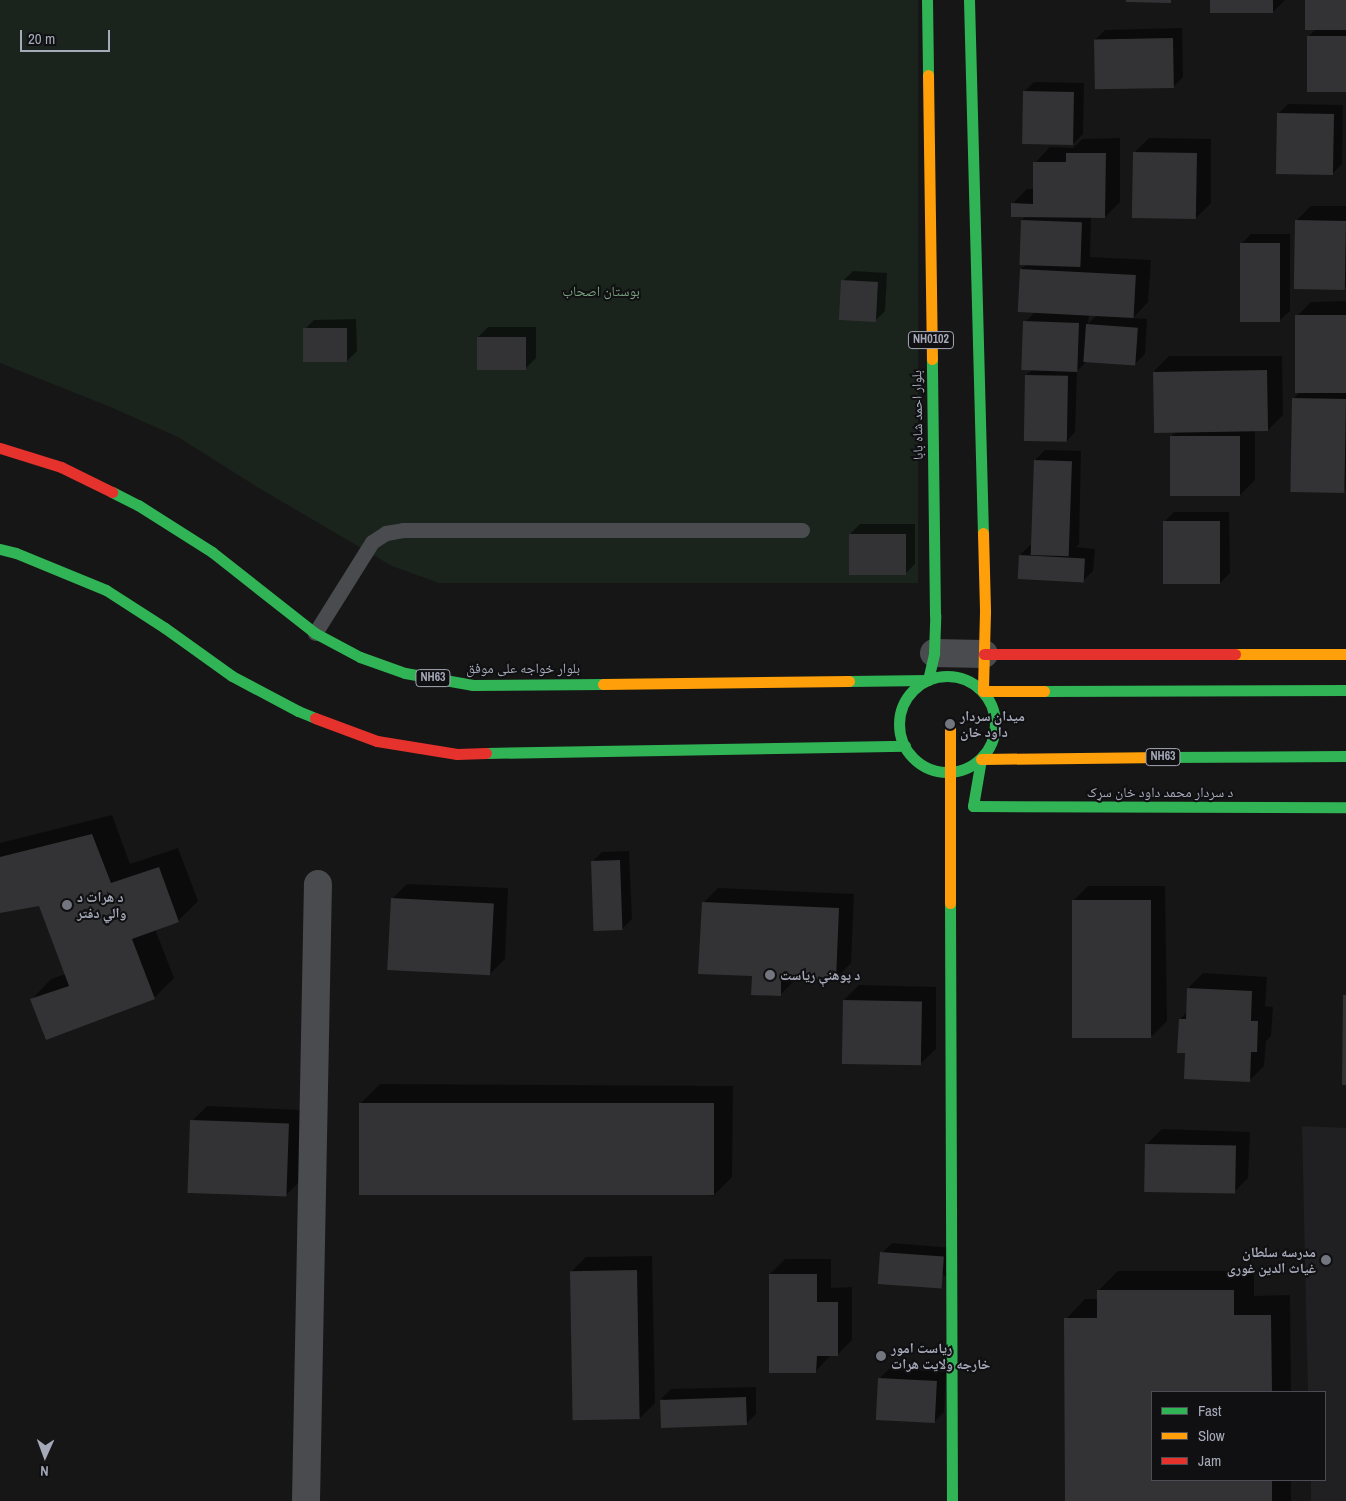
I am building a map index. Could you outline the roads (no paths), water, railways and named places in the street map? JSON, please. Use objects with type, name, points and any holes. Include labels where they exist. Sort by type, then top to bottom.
[{"type":"main road","name":"بلوار احمد شاه بابا","points":[[927,0],[934,653],[928,680]]},
{"type":"main road","points":[[969,0],[985,612],[983,691],[994,712],[996,725],[994,737],[981,758],[973,806]]},
{"type":"main road","name":"بلوار خواجه علی موفق","points":[[0,448],[61,467],[138,505],[212,552],[315,633],[360,657],[405,673],[473,685],[928,680],[950,676],[973,683],[983,691]]},
{"type":"main road","points":[[0,549],[16,553],[106,590],[165,628],[232,676],[298,711],[377,742],[457,754],[905,746]]},
{"type":"main road","points":[[984,654],[1346,654]]},
{"type":"main road","points":[[928,680],[908,696],[902,708],[900,734],[905,746],[918,762],[935,760]]},
{"type":"main road","points":[[983,691],[1346,690]]},
{"type":"main road","points":[[935,760],[950,724]]},
{"type":"main road","points":[[950,724],[973,806]]},
{"type":"main road","points":[[950,724],[952,1501]]},
{"type":"main road","name":"NH63","points":[[981,758],[1346,756]]},
{"type":"main road","points":[[935,760],[946,772],[966,768],[981,758]]},
{"type":"main road","name":"د سردار محمد داود خان سړک","points":[[973,806],[1346,807]]},
{"type":"street","points":[[934,653],[984,654]]},
{"type":"street","points":[[306,1501],[318,884]]},
{"type":"lane","points":[[315,633],[372,542],[386,533],[403,530],[802,530]]},
{"type":"place","name":"میدان سردار داود خان","points":[[950,724]]},
{"type":"place","name":"د هرات د والي دفتر","points":[[67,905]]},
{"type":"place","name":"د پوهنې ریاست","points":[[770,975]]},
{"type":"place","name":"مدرسه سلطان غیاث الدین غوری","points":[[1326,1260]]},
{"type":"place","name":"ریاست امور خارجه ولایت هرات","points":[[881,1356]]},
{"type":"park label","name":"بوستان اصحاب","points":[[601,291]]}]
